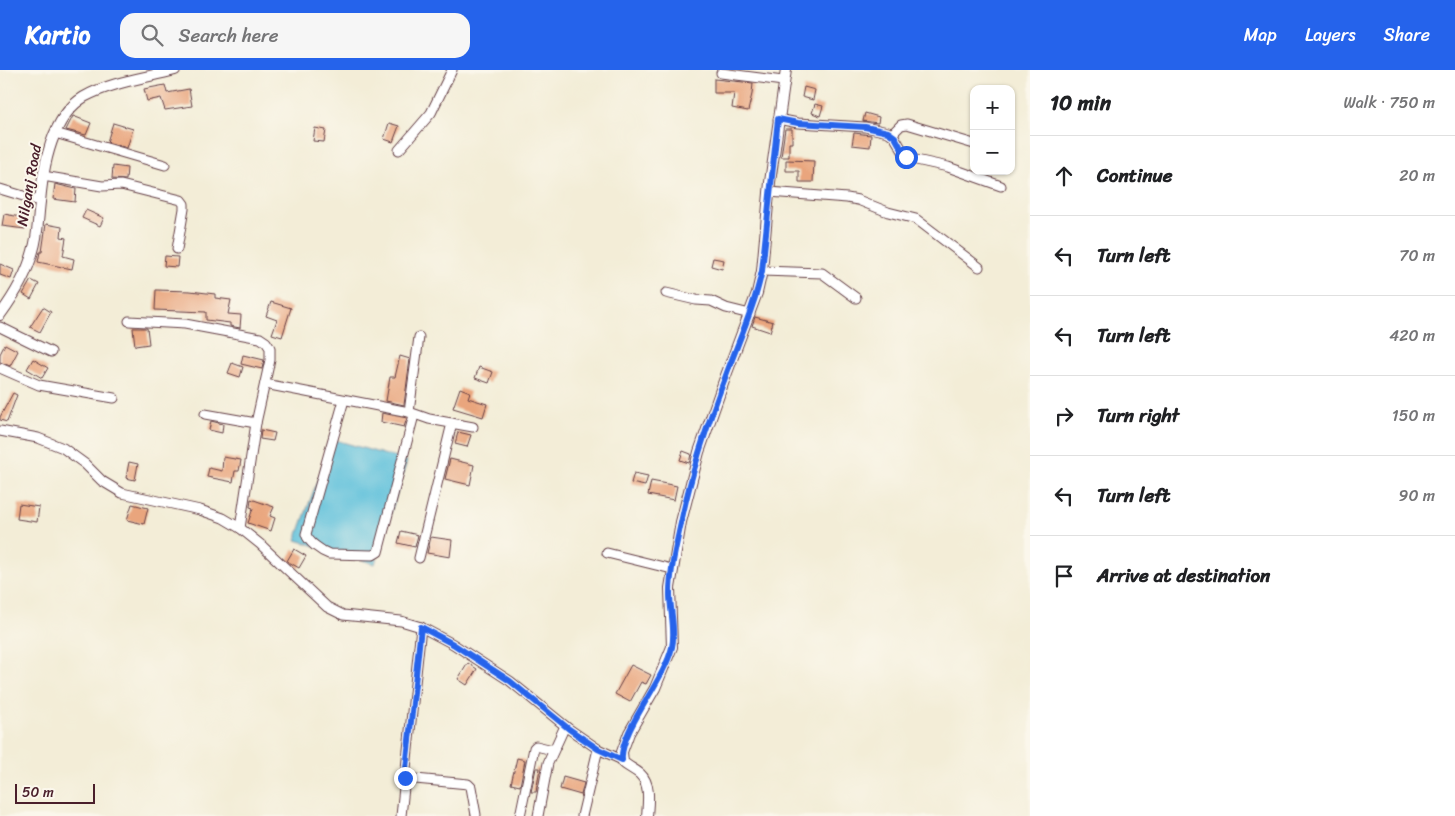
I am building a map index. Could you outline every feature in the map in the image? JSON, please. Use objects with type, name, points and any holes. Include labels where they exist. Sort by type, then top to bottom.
[{"type":"street","name":"Nilganj Road","points":[[0,315],[10,302],[26,272],[34,250],[43,176],[52,140],[67,112],[74,104],[106,88],[175,70]]},
{"type":"street","points":[[399,150],[431,113],[452,70]]},
{"type":"street","points":[[622,760],[622,752],[631,728],[655,688],[672,647],[670,596],[672,569],[681,522],[699,452],[724,378],[750,314],[762,271],[769,192],[786,70]]},
{"type":"street","points":[[721,73],[783,82]]},
{"type":"street","points":[[778,119],[798,123],[871,128],[892,134],[907,158],[948,167],[1001,186]]},
{"type":"street","points":[[892,134],[902,125],[907,124],[970,143]]},
{"type":"street","points":[[55,133],[165,165]]},
{"type":"street","points":[[43,176],[102,186],[121,185],[181,200],[184,204],[184,209],[177,249]]},
{"type":"street","points":[[0,189],[40,201]]},
{"type":"street","points":[[769,192],[852,199],[888,212],[913,218],[979,267]]},
{"type":"street","points":[[762,271],[822,274],[856,298]]},
{"type":"street","points":[[666,293],[696,300],[711,301],[726,308],[750,314]]},
{"type":"street","points":[[129,321],[185,324],[260,338],[269,345],[271,351],[256,423],[240,528]]},
{"type":"street","points":[[0,327],[51,352]]},
{"type":"street","points":[[344,400],[306,534],[307,538],[329,554],[373,555],[378,552],[412,413],[419,337]]},
{"type":"street","points":[[0,368],[39,385],[114,398]]},
{"type":"street","points":[[265,384],[473,427]]},
{"type":"street","points":[[205,414],[256,423]]},
{"type":"street","points":[[418,558],[452,423]]},
{"type":"street","points":[[0,431],[38,438],[63,448],[85,464],[102,481],[122,493],[212,513],[240,528],[260,544],[320,602],[334,611],[355,617],[401,621],[421,627],[453,644],[510,681],[565,726],[598,749],[622,760],[640,774],[645,782],[648,801],[647,816]]},
{"type":"street","points":[[607,554],[672,569]]},
{"type":"street","points":[[401,816],[421,627]]},
{"type":"street","points":[[538,816],[546,768],[565,726]]},
{"type":"street","points":[[520,816],[534,748],[536,746],[553,750]]},
{"type":"street","points":[[582,816],[598,749]]},
{"type":"street","points":[[405,778],[468,784],[471,787],[476,815]]},
{"type":"water","points":[[332,439],[407,461],[375,564],[296,540]]},
{"type":"building","points":[[714,79],[753,83],[748,111],[732,108],[734,93],[714,93]]},
{"type":"building","points":[[165,85],[167,93],[189,89],[192,106],[165,110],[161,98],[147,101],[144,89]]},
{"type":"building","points":[[804,87],[815,90],[813,100],[802,97]]},
{"type":"building","points":[[815,104],[823,106],[820,116],[812,113]]},
{"type":"building","points":[[865,113],[879,117],[878,123],[863,121]]},
{"type":"building","points":[[73,116],[91,123],[86,135],[66,130]]},
{"type":"building","points":[[113,123],[133,129],[127,148],[107,142]]},
{"type":"building","points":[[389,123],[399,126],[393,142],[384,139]]},
{"type":"building","points":[[315,128],[326,130],[324,142],[313,141]]},
{"type":"building","points":[[785,129],[792,129],[792,143],[789,143],[789,157],[781,157]]},
{"type":"building","points":[[854,133],[871,135],[870,147],[852,145]]},
{"type":"building","points":[[786,160],[814,161],[813,182],[799,182],[799,171],[786,171]]},
{"type":"building","points":[[113,166],[127,168],[126,180],[112,179]]},
{"type":"building","points":[[55,184],[76,189],[75,202],[53,199]]},
{"type":"building","points":[[86,210],[104,218],[100,226],[82,218]]},
{"type":"building","points":[[4,214],[26,218],[25,229],[2,226]]},
{"type":"building","points":[[46,224],[62,227],[61,237],[66,238],[63,256],[74,259],[72,269],[38,262],[40,252],[42,252]]},
{"type":"building","points":[[165,256],[178,257],[177,267],[164,266]]},
{"type":"building","points":[[713,258],[724,260],[722,269],[711,266]]},
{"type":"building","points":[[0,264],[14,270],[11,279],[0,275]]},
{"type":"building","points":[[31,280],[39,284],[31,299],[23,294]]},
{"type":"building","points":[[156,290],[215,294],[215,298],[231,300],[228,314],[241,315],[240,328],[230,326],[230,323],[206,320],[206,312],[155,310]]},
{"type":"building","points":[[271,302],[291,308],[282,337],[272,334],[277,320],[266,316]]},
{"type":"building","points":[[43,307],[51,312],[40,332],[30,327]]},
{"type":"building","points":[[755,317],[773,322],[770,332],[752,326]]},
{"type":"building","points":[[133,328],[147,328],[149,344],[135,346]]},
{"type":"building","points":[[5,344],[18,351],[10,366],[0,362],[0,354]]},
{"type":"building","points":[[243,355],[264,360],[262,369],[241,364]]},
{"type":"building","points":[[400,356],[410,359],[404,405],[386,401],[390,377],[395,377]]},
{"type":"building","points":[[33,359],[48,368],[42,378],[27,369]]},
{"type":"building","points":[[232,363],[243,367],[240,377],[228,373]]},
{"type":"building","points":[[479,367],[493,372],[489,383],[475,378]]},
{"type":"building","points":[[460,388],[470,392],[468,398],[487,404],[483,417],[453,408]]},
{"type":"building","points":[[13,393],[17,395],[7,422],[0,420],[0,417]]},
{"type":"building","points":[[382,413],[407,418],[404,427],[381,422]]},
{"type":"building","points":[[211,421],[223,424],[222,433],[209,430]]},
{"type":"building","points":[[261,430],[275,433],[273,441],[260,439]]},
{"type":"building","points":[[458,432],[471,435],[467,447],[455,444]]},
{"type":"building","points":[[683,451],[691,454],[689,463],[680,460]]},
{"type":"building","points":[[223,457],[241,460],[239,471],[235,471],[233,482],[207,477],[209,468],[222,471]]},
{"type":"building","points":[[450,459],[474,465],[470,485],[445,479]]},
{"type":"building","points":[[129,462],[138,464],[135,480],[126,478]]},
{"type":"building","points":[[634,473],[648,476],[645,486],[631,483]]},
{"type":"building","points":[[651,481],[677,486],[674,500],[648,495]]},
{"type":"building","points":[[251,499],[274,507],[270,516],[275,518],[271,531],[248,523],[253,508],[250,507]]},
{"type":"building","points":[[19,504],[39,507],[37,522],[17,519]]},
{"type":"building","points":[[132,504],[148,508],[144,524],[127,520]]},
{"type":"building","points":[[401,531],[418,535],[415,547],[398,543]]},
{"type":"building","points":[[431,537],[452,540],[450,557],[427,553]]},
{"type":"building","points":[[294,549],[306,556],[299,568],[287,561]]},
{"type":"building","points":[[468,663],[477,669],[467,685],[458,679]]},
{"type":"building","points":[[631,665],[651,675],[646,684],[641,682],[630,702],[615,694]]},
{"type":"building","points":[[517,758],[525,760],[520,786],[511,784]]},
{"type":"building","points":[[536,768],[540,768],[536,792],[531,792]]},
{"type":"building","points":[[563,777],[584,783],[581,795],[560,789]]},
{"type":"route","points":[[405,778],[421,627],[477,659],[510,681],[569,729],[598,749],[622,760],[625,742],[633,724],[655,688],[672,647],[670,588],[681,522],[699,452],[724,378],[757,293],[762,271],[778,119],[798,123],[865,127],[888,132],[895,137],[906,157]]}]
